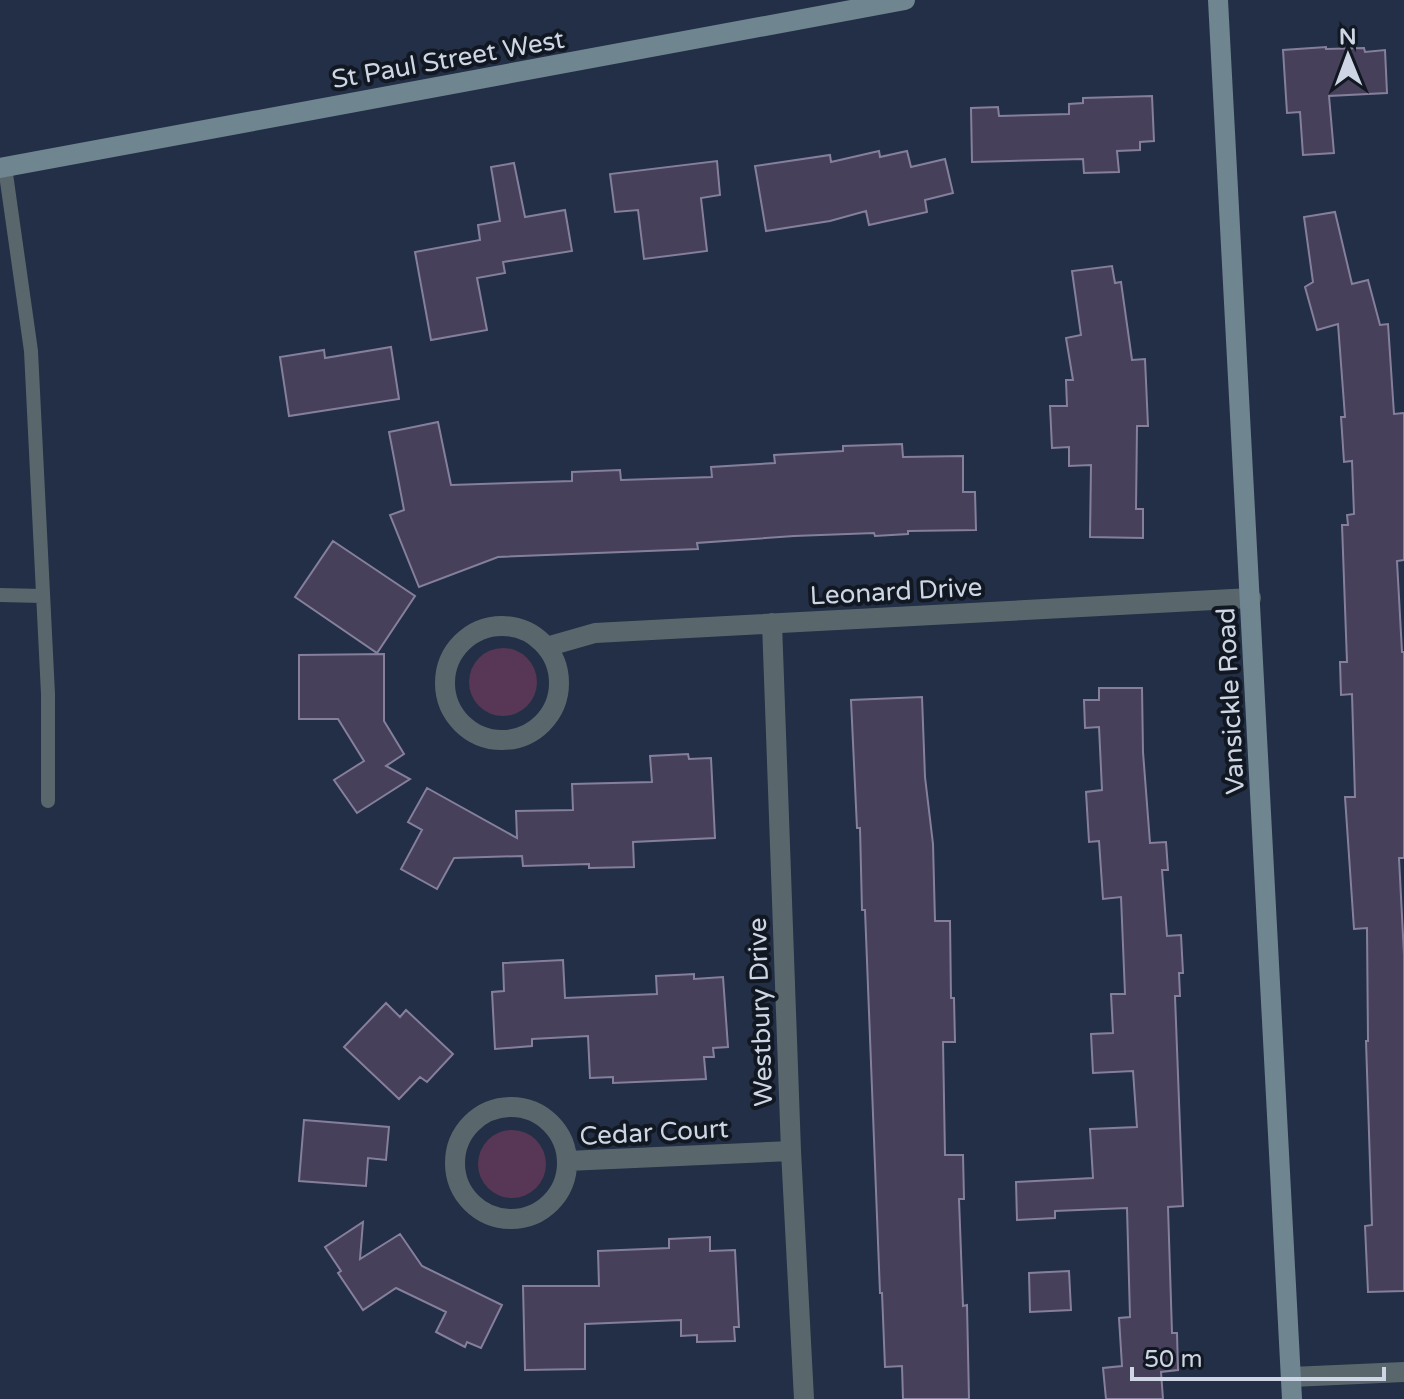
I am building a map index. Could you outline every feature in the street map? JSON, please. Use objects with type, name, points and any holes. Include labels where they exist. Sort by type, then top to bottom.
[{"type":"street","name":"St Paul Street West","points":[[2,167],[905,0]]},
{"type":"street","name":"Vansickle Road","points":[[1218,0],[1292,1399]]},
{"type":"street","name":"Leonard Drive","points":[[546,647],[595,633],[1251,598]]},
{"type":"street","name":"Westbury Drive","points":[[772,623],[791,1151],[804,1399]]},
{"type":"street","points":[[494,627],[513,627],[531,634],[546,647],[556,664],[560,684],[555,704],[544,722],[528,734],[508,740],[478,734],[455,716],[447,699],[445,680],[450,660],[460,645],[476,633],[494,627]]},
{"type":"street","name":"Cedar Court","points":[[502,1107],[521,1107],[540,1114],[554,1126],[564,1142],[567,1161],[561,1187],[544,1208],[528,1216],[510,1219],[484,1212],[464,1194],[456,1178],[454,1159],[459,1140],[469,1124],[484,1113],[502,1107]]},
{"type":"street","name":"Cedar Court","points":[[567,1161],[791,1151]]},
{"type":"street","points":[[1291,1377],[1404,1372]]},
{"type":"lane","points":[[2,167],[31,351],[48,694],[48,801]]},
{"type":"lane","points":[[0,595],[42,596]]},
{"type":"shaded area","points":[[503,648],[527,658],[537,682],[527,706],[503,716],[479,706],[469,682],[479,658]]},
{"type":"shaded area","points":[[519,1130],[540,1145],[546,1164],[544,1177],[536,1188],[519,1198],[505,1198],[488,1188],[480,1177],[478,1157],[488,1140],[499,1132]]},
{"type":"building","points":[[1364,48],[1365,52],[1385,50],[1387,93],[1329,96],[1334,153],[1303,155],[1300,112],[1287,113],[1283,50]]},
{"type":"building","points":[[1152,96],[1154,141],[1140,142],[1140,150],[1117,151],[1119,172],[1084,173],[1083,159],[972,162],[971,108],[998,107],[999,116],[1069,114],[1069,104],[1083,103],[1083,98]]},
{"type":"building","points":[[879,151],[880,157],[907,151],[911,167],[945,159],[953,193],[925,200],[927,212],[869,225],[866,211],[830,221],[766,231],[755,166],[830,155],[831,162]]},
{"type":"building","points":[[717,161],[720,195],[701,198],[707,251],[644,259],[638,210],[615,212],[610,174]]},
{"type":"building","points":[[514,163],[525,217],[565,210],[572,251],[503,262],[505,273],[477,278],[487,330],[431,340],[415,252],[480,240],[478,225],[500,221],[491,167]]},
{"type":"building","points":[[1335,212],[1352,284],[1368,280],[1380,325],[1388,324],[1394,414],[1404,413],[1404,560],[1397,561],[1404,652],[1404,858],[1399,858],[1404,955],[1404,1291],[1368,1292],[1365,1226],[1372,1225],[1366,1041],[1367,928],[1354,929],[1345,797],[1355,797],[1352,694],[1341,695],[1340,662],[1347,662],[1342,525],[1348,525],[1347,515],[1354,514],[1352,461],[1344,462],[1341,417],[1345,417],[1338,324],[1317,330],[1305,287],[1313,282],[1304,217]]},
{"type":"building","points":[[1112,266],[1115,283],[1121,282],[1132,360],[1145,359],[1148,426],[1137,426],[1136,509],[1143,509],[1143,538],[1090,537],[1091,465],[1069,466],[1069,447],[1052,448],[1050,406],[1067,406],[1066,380],[1073,380],[1066,338],[1081,335],[1072,271]]},
{"type":"building","points":[[391,347],[399,399],[289,416],[280,357],[324,350],[325,358]]},
{"type":"building","points":[[438,422],[451,485],[572,481],[572,472],[620,470],[621,480],[712,477],[711,467],[775,463],[774,455],[843,451],[843,446],[902,444],[903,457],[963,456],[963,492],[975,492],[976,530],[908,531],[908,534],[875,536],[874,533],[794,536],[697,543],[698,549],[498,557],[419,587],[390,515],[404,510],[389,432]]},
{"type":"building","points":[[333,541],[415,596],[377,653],[295,597]]},
{"type":"building","points":[[384,654],[384,721],[404,754],[386,766],[410,779],[357,813],[334,780],[364,761],[338,719],[299,719],[299,655]]},
{"type":"building","points":[[1099,688],[1142,688],[1150,843],[1166,842],[1168,870],[1162,870],[1167,936],[1181,935],[1183,973],[1179,973],[1180,996],[1175,996],[1183,1206],[1168,1207],[1172,1333],[1177,1333],[1178,1370],[1161,1372],[1163,1399],[1106,1399],[1103,1368],[1122,1366],[1119,1318],[1130,1317],[1127,1208],[1055,1211],[1055,1218],[1017,1220],[1016,1182],[1093,1178],[1090,1129],[1137,1127],[1133,1071],[1093,1073],[1091,1034],[1113,1033],[1111,994],[1125,994],[1121,897],[1103,899],[1099,841],[1089,842],[1086,792],[1102,790],[1099,727],[1085,728],[1084,700],[1099,700]]},
{"type":"building","points":[[922,697],[925,777],[933,844],[935,921],[950,921],[955,1042],[943,1042],[945,1155],[963,1155],[964,1199],[959,1199],[963,1306],[967,1305],[969,1399],[903,1399],[902,1366],[885,1367],[880,1293],[865,910],[862,910],[851,700]]},
{"type":"building","points":[[688,754],[689,759],[711,758],[715,838],[633,842],[634,867],[589,868],[589,864],[523,866],[522,856],[454,858],[437,889],[401,869],[422,830],[408,822],[427,788],[517,838],[516,811],[573,810],[572,784],[652,782],[650,756]]},
{"type":"building","points":[[563,960],[565,998],[657,994],[656,976],[694,974],[694,979],[723,977],[728,1047],[713,1048],[714,1057],[704,1057],[706,1079],[613,1083],[613,1077],[590,1078],[588,1036],[532,1039],[532,1046],[495,1049],[492,992],[504,991],[503,963]]},
{"type":"building","points":[[386,1003],[400,1017],[406,1010],[453,1054],[427,1082],[420,1077],[399,1099],[344,1047]]},
{"type":"building","points":[[304,1120],[389,1127],[386,1160],[368,1158],[366,1186],[299,1181]]},
{"type":"building","points":[[363,1222],[360,1259],[400,1234],[422,1266],[502,1305],[481,1348],[467,1342],[465,1347],[436,1332],[446,1312],[396,1288],[363,1310],[325,1247]]},
{"type":"building","points":[[710,1237],[710,1251],[735,1250],[739,1327],[734,1327],[735,1341],[697,1342],[697,1335],[681,1336],[681,1320],[585,1324],[585,1369],[525,1370],[523,1286],[599,1286],[598,1251],[669,1248],[669,1239]]},
{"type":"building","points":[[1069,1271],[1071,1310],[1030,1312],[1029,1273]]}]
